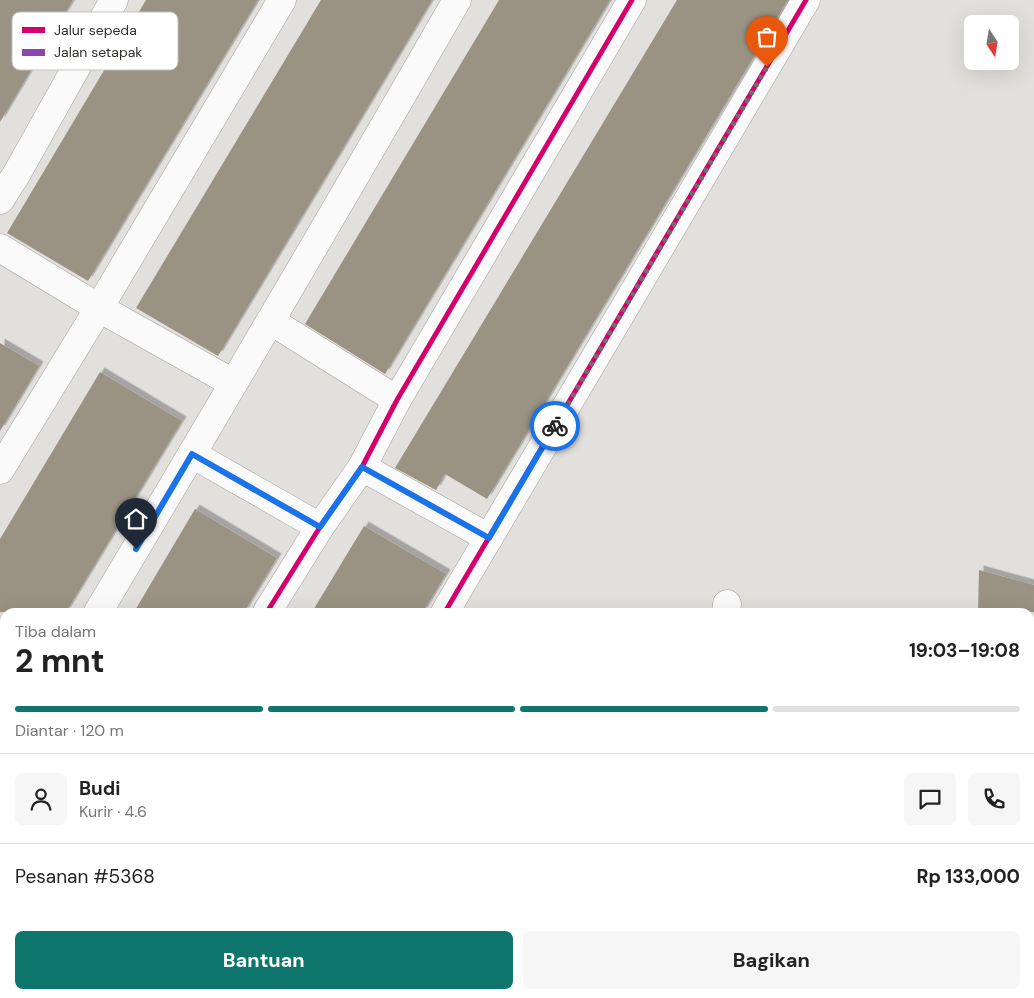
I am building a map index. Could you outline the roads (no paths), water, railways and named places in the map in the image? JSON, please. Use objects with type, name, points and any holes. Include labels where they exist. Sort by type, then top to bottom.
[{"type":"street","points":[[107,12],[114,0]]},
{"type":"street","points":[[0,470],[99,308],[282,0]]},
{"type":"street","points":[[100,608],[271,321],[458,0]]},
{"type":"street","points":[[269,608],[320,527],[362,467],[397,400],[632,0]]},
{"type":"street","points":[[447,608],[806,0]]},
{"type":"street","points":[[0,200],[8,170],[70,70]]},
{"type":"street","points":[[0,248],[99,308],[233,383]]},
{"type":"street","points":[[271,321],[397,400]]},
{"type":"street","points":[[192,454],[320,527]]},
{"type":"street","points":[[362,467],[489,538]]}]
